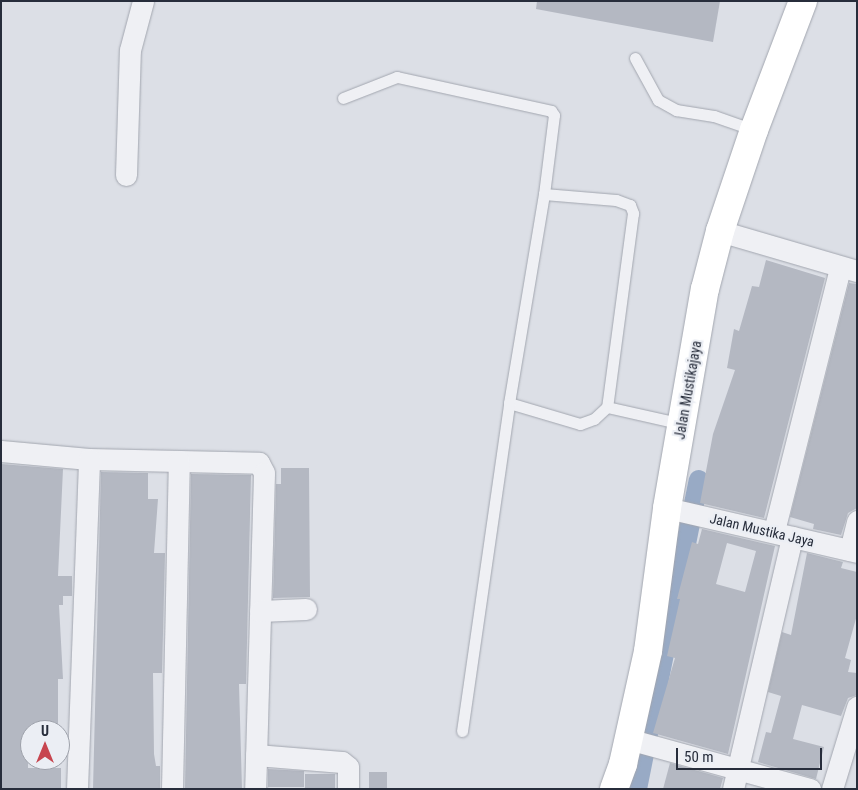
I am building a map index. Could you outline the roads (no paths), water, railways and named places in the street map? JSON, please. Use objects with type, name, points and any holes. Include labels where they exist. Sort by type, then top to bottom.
[{"type":"main road","name":"Jalan Mustikajaya","points":[[614,789],[628,739],[648,651],[668,508],[705,289],[720,232],[754,130],[803,1]]},
{"type":"street","points":[[126,175],[130,50],[143,1]]},
{"type":"street","points":[[720,232],[849,270],[783,534],[735,780]]},
{"type":"street","points":[[1,451],[90,459],[259,463],[264,473],[255,789]]},
{"type":"street","points":[[77,789],[90,459]]},
{"type":"street","points":[[172,789],[179,461]]},
{"type":"street","name":"Jalan Mustika Jaya","points":[[668,508],[853,551]]},
{"type":"street","points":[[853,551],[857,521]]},
{"type":"street","points":[[260,611],[306,609]]},
{"type":"street","points":[[832,789],[856,714]]},
{"type":"street","points":[[628,739],[735,780],[810,789]]},
{"type":"street","points":[[256,755],[342,762],[348,767],[348,789]]},
{"type":"lane","points":[[635,58],[658,100],[676,110],[714,116],[754,130]]},
{"type":"lane","points":[[343,98],[397,76],[546,107],[554,115],[544,194],[509,403],[462,731]]},
{"type":"lane","points":[[509,403],[580,424],[594,419],[607,407],[633,213],[630,205],[616,200],[544,194]]},
{"type":"lane","points":[[607,407],[683,424]]},
{"type":"waterway","points":[[637,789],[699,480]]}]
